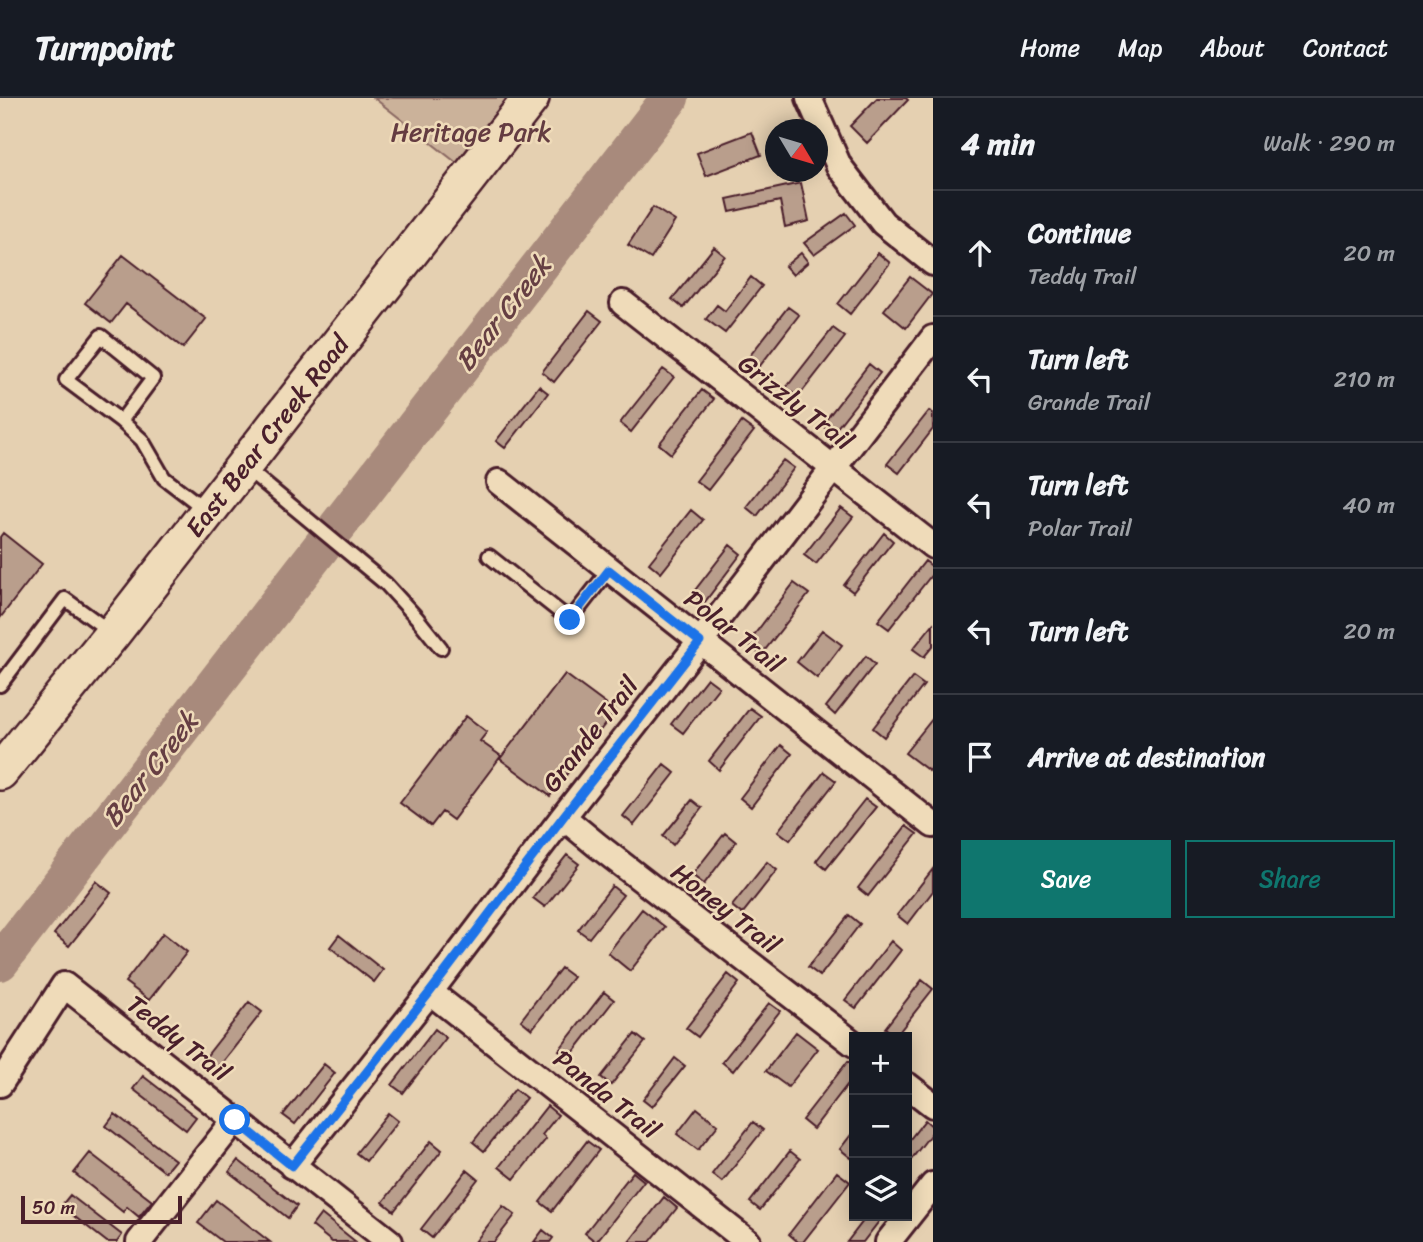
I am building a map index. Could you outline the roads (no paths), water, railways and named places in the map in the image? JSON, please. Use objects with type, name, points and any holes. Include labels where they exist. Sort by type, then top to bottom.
[{"type":"main road","name":"East Bear Creek Road","points":[[8,756],[113,633],[531,98]]},
{"type":"street","points":[[809,98],[839,166],[883,222],[933,262]]},
{"type":"street","name":"Grizzly Trail","points":[[623,303],[933,546]]},
{"type":"street","name":"Grande Trail","points":[[292,1166],[430,992],[933,338]]},
{"type":"street","name":"Polar Trail","points":[[499,482],[933,825]]},
{"type":"street","name":"Honey Trail","points":[[563,817],[849,1040]]},
{"type":"street","name":"Teddy Trail","points":[[0,1084],[64,985],[390,1242]]},
{"type":"street","name":"Panda Trail","points":[[430,992],[748,1242]]},
{"type":"street","points":[[912,1089],[933,1105]]},
{"type":"street","points":[[139,1242],[235,1120]]},
{"type":"street","points":[[888,1242],[933,1185]]},
{"type":"lane","points":[[121,421],[153,378],[101,336],[66,380],[142,440],[164,478],[208,511]]},
{"type":"lane","points":[[243,466],[386,584],[441,648]]},
{"type":"lane","points":[[489,556],[570,620],[609,570]]},
{"type":"lane","points":[[0,685],[65,599],[113,633]]},
{"type":"waterway","name":"Bear Creek","points":[[337,527],[670,98]]},
{"type":"waterway","name":"Bear Creek","points":[[0,962],[325,542]]},
{"type":"park label","name":"Heritage Park","points":[[471,132]]}]
